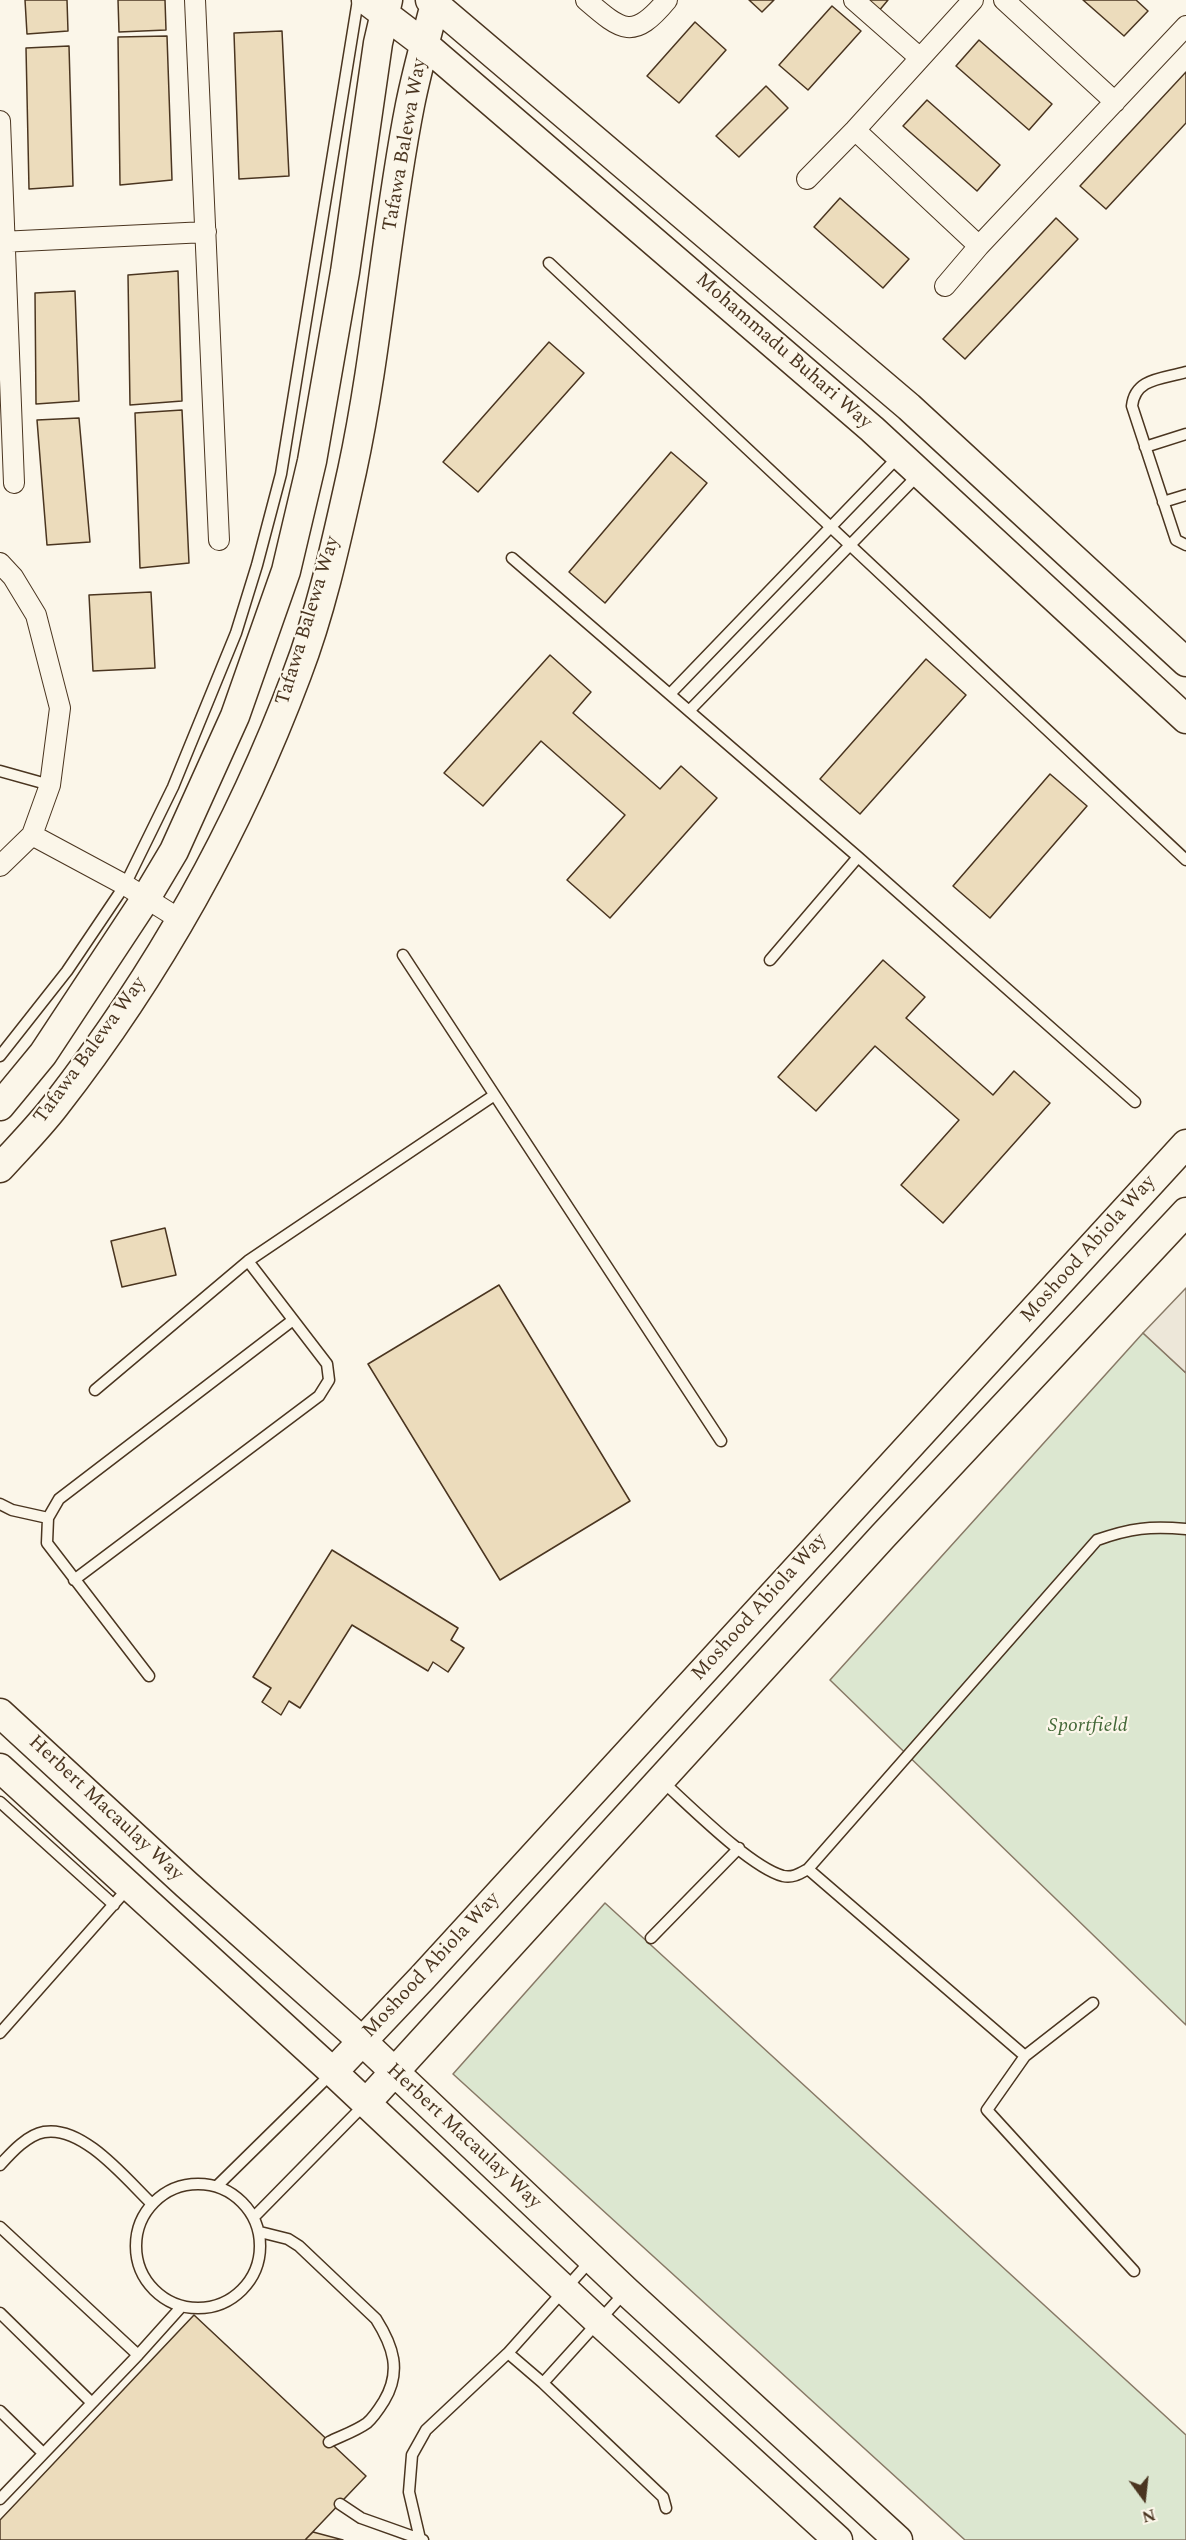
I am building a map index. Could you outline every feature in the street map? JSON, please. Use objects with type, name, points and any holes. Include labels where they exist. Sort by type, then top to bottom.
[{"type":"main road","name":"Tafawa Balewa Way","points":[[0,1168],[54,1107],[131,1001],[181,920],[254,780],[298,671],[327,575],[352,469],[366,393],[410,106],[434,1]]},
{"type":"main road","name":"Mohammadu Buhari Way","points":[[434,1],[909,406],[1186,662]]},
{"type":"main road","name":"Tafawa Balewa Way","points":[[0,1106],[43,1054],[135,892],[174,851],[235,716],[286,570],[314,449],[345,272],[379,5]]},
{"type":"main road","name":"Mohammadu Buhari Way","points":[[379,5],[910,464],[1186,719]]},
{"type":"main road","name":"Moshood Abiola Way","points":[[333,2072],[423,1977],[1186,1144]]},
{"type":"main road","name":"Moshood Abiola Way","points":[[366,2103],[883,1536],[1186,1212]]},
{"type":"main road","points":[[852,1508],[883,1536]]},
{"type":"main road","name":"Herbert Macaulay Way","points":[[0,1713],[187,1885],[362,2041],[626,2290],[898,2540]]},
{"type":"main road","name":"Herbert Macaulay Way","points":[[0,1768],[122,1895],[333,2072],[598,2321],[838,2540]]},
{"type":"street","points":[[195,0],[219,540]]},
{"type":"street","points":[[586,0],[613,24],[625,27],[646,23],[667,0]]},
{"type":"street","points":[[854,0],[920,58]]},
{"type":"street","points":[[807,179],[855,130],[973,0]]},
{"type":"street","points":[[1004,0],[1115,102]]},
{"type":"street","points":[[945,286],[979,246],[1186,26]]},
{"type":"street","points":[[0,120],[2,241],[14,483]]},
{"type":"street","points":[[855,130],[979,246]]},
{"type":"street","points":[[2,241],[206,232]]},
{"type":"street","points":[[0,563],[13,577],[36,615],[49,658],[60,708],[50,785],[32,835],[0,866]]},
{"type":"street","points":[[32,835],[181,920]]},
{"type":"lane","points":[[0,1056],[67,971],[135,892],[174,787],[236,633],[281,474],[358,0]]},
{"type":"lane","points":[[549,264],[1186,860]]},
{"type":"lane","points":[[1186,372],[1140,385],[1133,394],[1132,406],[1176,540],[1186,545]]},
{"type":"lane","points":[[1144,447],[1186,434]]},
{"type":"lane","points":[[670,694],[830,527],[910,464]]},
{"type":"lane","points":[[689,711],[849,544],[910,464]]},
{"type":"lane","points":[[1163,502],[1186,495]]},
{"type":"lane","points":[[512,558],[858,857],[1135,1101]]},
{"type":"lane","points":[[0,771],[50,785]]},
{"type":"lane","points":[[770,960],[858,857]]},
{"type":"lane","points":[[403,955],[493,1096],[721,1441]]},
{"type":"lane","points":[[94,1390],[248,1261],[493,1096]]},
{"type":"lane","points":[[74,1580],[319,1396],[329,1380],[327,1364],[248,1261]]},
{"type":"lane","points":[[149,1676],[47,1543],[48,1518],[59,1499],[293,1320]]},
{"type":"lane","points":[[0,1504],[12,1510],[48,1518]]},
{"type":"lane","points":[[660,1779],[767,1870],[784,1876],[797,1876],[808,1869],[1097,1540],[1127,1529],[1161,1527],[1186,1529]]},
{"type":"lane","points":[[0,1802],[122,1895],[0,2033]]},
{"type":"lane","points":[[651,1938],[739,1848]]},
{"type":"lane","points":[[808,1869],[1025,2056]]},
{"type":"lane","points":[[1093,2002],[1025,2056],[987,2110],[1134,2271]]},
{"type":"lane","points":[[217,2186],[333,2072]]},
{"type":"lane","points":[[254,2217],[366,2103]]},
{"type":"lane","points":[[0,2165],[8,2156],[42,2132],[58,2131],[74,2136],[94,2148],[152,2204]]},
{"type":"lane","points":[[199,2183],[217,2186],[232,2193],[244,2203],[254,2217],[260,2232],[261,2248],[258,2264],[252,2278],[229,2300],[214,2306],[198,2308],[182,2306],[167,2300],[145,2278],[138,2263],[137,2232],[152,2204],[166,2192],[182,2185],[199,2183]]},
{"type":"lane","points":[[0,2227],[138,2355]]},
{"type":"lane","points":[[260,2232],[288,2239],[298,2246],[376,2319],[392,2351],[395,2371],[390,2391],[377,2412],[367,2423],[330,2442]]},
{"type":"lane","points":[[422,2540],[409,2492],[412,2455],[426,2430],[508,2353],[593,2259]]},
{"type":"lane","points":[[543,2383],[626,2290]]},
{"type":"lane","points":[[0,2499],[182,2306]]},
{"type":"lane","points":[[0,2313],[92,2403]]},
{"type":"lane","points":[[508,2353],[543,2383],[663,2497],[666,2508]]},
{"type":"lane","points":[[0,2411],[44,2453]]},
{"type":"lane","points":[[340,2504],[361,2518],[422,2540]]},
{"type":"green space","name":"Sportfield","points":[[1143,1333],[1186,1373],[1186,2025],[830,1680]]},
{"type":"green space","points":[[605,1903],[1186,2435],[1186,2540],[965,2540],[453,2074]]},
{"type":"shaded area","points":[[1186,1288],[1186,1373],[1143,1333]]},
{"type":"building","points":[[25,0],[67,0],[68,31],[27,34]]},
{"type":"building","points":[[118,0],[165,0],[166,30],[119,32]]},
{"type":"building","points":[[749,0],[774,0],[762,12]]},
{"type":"building","points":[[865,0],[888,0],[878,12]]},
{"type":"building","points":[[1083,0],[1136,0],[1148,11],[1124,36]]},
{"type":"building","points":[[832,6],[861,31],[808,90],[779,65]]},
{"type":"building","points":[[695,22],[726,50],[679,103],[647,76]]},
{"type":"building","points":[[282,31],[289,176],[239,179],[234,33]]},
{"type":"building","points":[[167,36],[172,180],[120,185],[118,37]]},
{"type":"building","points":[[979,40],[1052,104],[1029,130],[956,66]]},
{"type":"building","points":[[69,46],[73,186],[29,189],[26,48]]},
{"type":"building","points":[[1186,72],[1186,123],[1106,209],[1080,186]]},
{"type":"building","points":[[766,86],[788,108],[739,157],[716,136]]},
{"type":"building","points":[[927,100],[1000,165],[977,191],[903,126]]},
{"type":"building","points":[[840,198],[909,259],[883,288],[814,227]]},
{"type":"building","points":[[1056,218],[1078,239],[965,359],[943,339]]},
{"type":"building","points":[[178,271],[182,401],[130,405],[128,275]]},
{"type":"building","points":[[75,291],[79,401],[36,404],[35,293]]},
{"type":"building","points":[[549,342],[584,373],[478,492],[443,462]]},
{"type":"building","points":[[182,410],[189,563],[140,568],[135,413]]},
{"type":"building","points":[[79,418],[90,542],[47,545],[37,420]]},
{"type":"building","points":[[671,452],[707,483],[605,603],[569,572]]},
{"type":"building","points":[[151,592],[155,668],[93,671],[89,595]]},
{"type":"building","points":[[550,655],[591,692],[573,713],[660,789],[681,766],[717,798],[610,918],[567,880],[625,815],[541,741],[483,806],[444,773]]},
{"type":"building","points":[[926,659],[966,695],[860,814],[820,779]]},
{"type":"building","points":[[1050,774],[1087,806],[990,918],[953,886]]},
{"type":"building","points":[[883,960],[925,997],[906,1018],[993,1095],[1014,1071],[1050,1103],[943,1223],[901,1185],[959,1120],[875,1046],[816,1111],[778,1077]]},
{"type":"building","points":[[165,1228],[176,1275],[122,1287],[111,1241]]},
{"type":"building","points":[[499,1285],[630,1501],[500,1580],[368,1364]]},
{"type":"building","points":[[332,1550],[458,1628],[451,1640],[464,1648],[448,1672],[433,1662],[428,1671],[352,1625],[300,1708],[289,1701],[281,1715],[262,1702],[271,1688],[253,1677]]},
{"type":"building","points":[[194,2315],[366,2476],[305,2540],[0,2540],[0,2520]]},
{"type":"building","points":[[313,2532],[343,2540],[305,2540]]}]
